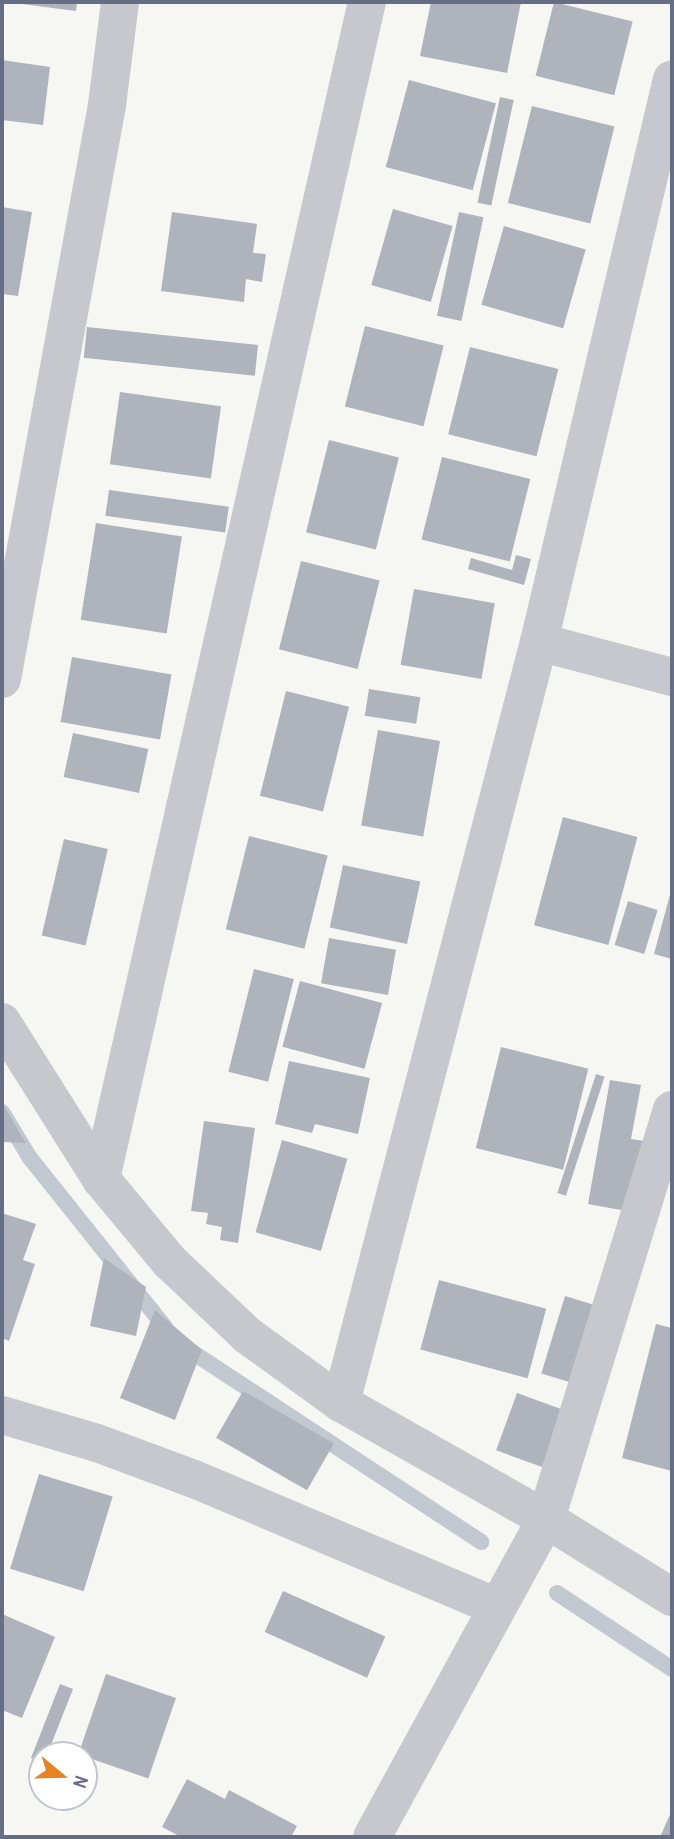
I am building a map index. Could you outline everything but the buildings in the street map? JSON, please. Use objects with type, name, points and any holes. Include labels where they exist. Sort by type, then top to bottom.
[{"type":"street","points":[[2,679],[107,105],[120,2]]},
{"type":"street","points":[[101,1179],[367,2]]},
{"type":"street","points":[[341,1403],[539,642],[672,79]]},
{"type":"street","points":[[539,642],[672,677]]},
{"type":"street","points":[[2,1022],[101,1179],[169,1261],[247,1335],[341,1403],[546,1519],[672,1597]]},
{"type":"street","points":[[372,1837],[546,1519],[672,1110]]},
{"type":"street","points":[[2,1415],[97,1443],[194,1479],[498,1607]]},
{"type":"waterway","points":[[2,1112],[30,1158],[165,1327]]},
{"type":"waterway","points":[[183,1346],[481,1542]]},
{"type":"waterway","points":[[557,1593],[672,1669]]}]
